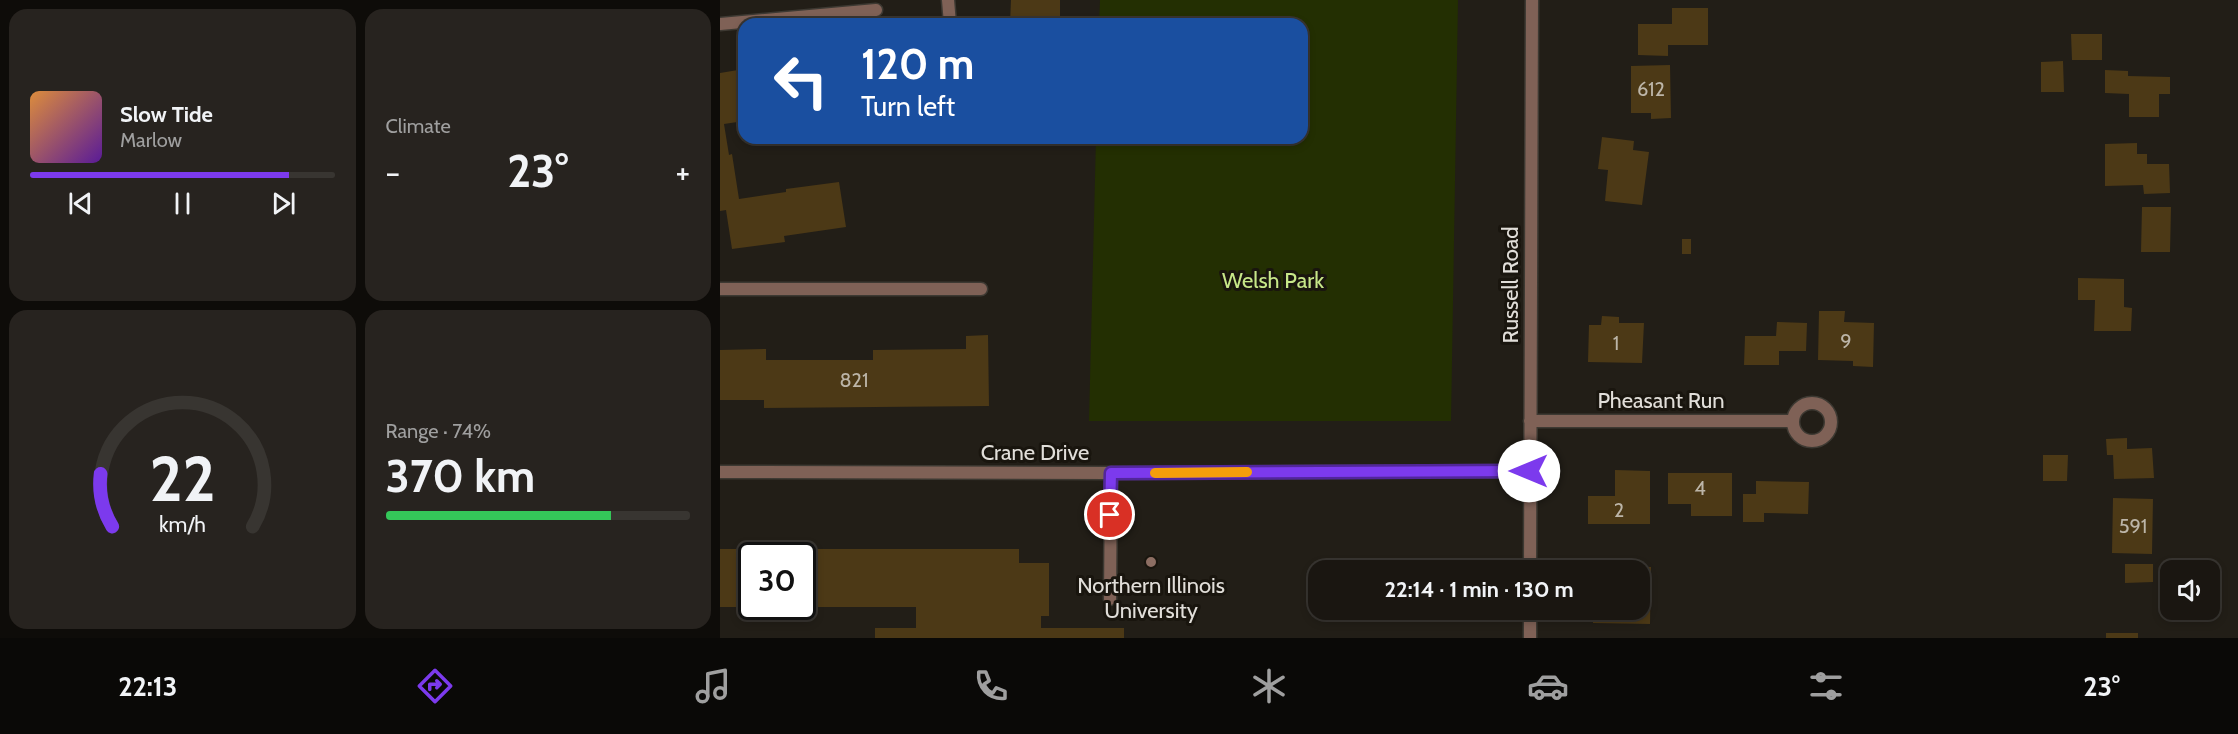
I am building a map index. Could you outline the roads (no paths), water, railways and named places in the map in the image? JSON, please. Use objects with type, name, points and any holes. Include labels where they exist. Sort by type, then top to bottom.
[{"type":"street","points":[[948,0],[950,18]]},
{"type":"street","name":"Russell Road","points":[[1530,560],[1532,0]]},
{"type":"street","points":[[787,18],[876,10]]},
{"type":"street","points":[[720,24],[738,22]]},
{"type":"street","points":[[720,289],[981,289]]},
{"type":"street","name":"Pheasant Run","points":[[1530,421],[1792,421]]},
{"type":"street","name":"Crane Drive","points":[[720,472],[1529,471]]},
{"type":"street","points":[[1110,598],[1111,473]]},
{"type":"street","points":[[1530,620],[1530,638]]},
{"type":"place","name":"Northern Illinois University","points":[[1151,562]]},
{"type":"park label","name":"Welsh Park","points":[[1273,280]]}]
